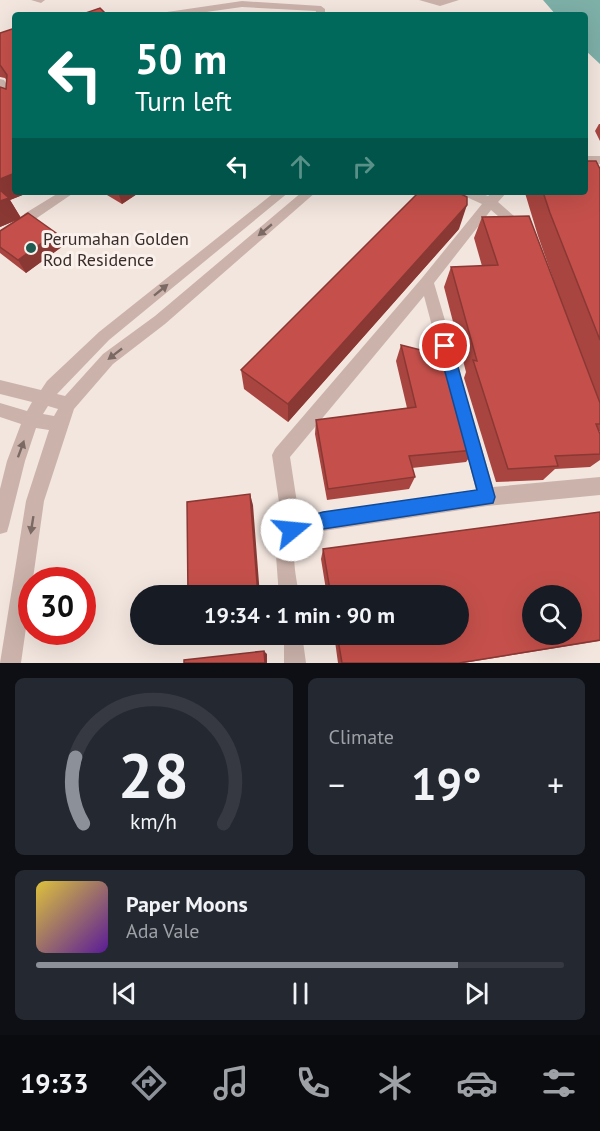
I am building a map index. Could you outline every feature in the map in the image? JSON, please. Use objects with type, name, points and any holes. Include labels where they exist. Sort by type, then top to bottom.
[{"type":"street","points":[[35,0],[41,0]]},
{"type":"street","points":[[423,0],[435,3],[454,3]]},
{"type":"street","points":[[435,3],[440,12]]},
{"type":"street","points":[[187,12],[242,4],[321,9],[320,12]]},
{"type":"street","points":[[0,82],[12,100]]},
{"type":"street","points":[[593,160],[600,173]]},
{"type":"street","points":[[29,217],[64,195]]},
{"type":"street","points":[[0,525],[16,461],[31,420],[53,386],[104,336],[279,195]]},
{"type":"street","points":[[10,663],[35,501],[59,424],[68,404],[108,359],[160,320],[306,195]]},
{"type":"street","points":[[288,585],[285,542],[292,530],[281,455],[496,197],[527,233],[531,244]]},
{"type":"street","points":[[427,282],[459,395]]},
{"type":"street","points":[[0,387],[68,404]]},
{"type":"street","points":[[0,410],[31,420],[59,424]]},
{"type":"street","points":[[465,418],[487,497]]},
{"type":"street","points":[[292,530],[323,520],[487,497],[600,486]]},
{"type":"street","points":[[294,645],[295,663]]},
{"type":"water","points":[[543,0],[600,0],[600,64],[588,53],[588,12],[553,12]]},
{"type":"building","points":[[100,8],[104,12],[89,12]]},
{"type":"building","points":[[12,29],[12,174],[0,179],[0,87],[6,89],[7,75],[0,65],[0,33]]},
{"type":"building","points":[[588,161],[596,161],[600,169],[600,340],[544,195],[588,195]]},
{"type":"building","points":[[0,190],[9,198],[0,201]]},
{"type":"building","points":[[416,195],[463,195],[467,197],[467,205],[288,404],[241,370]]},
{"type":"building","points":[[28,213],[56,233],[18,260],[0,247],[0,231]]},
{"type":"building","points":[[529,216],[600,403],[600,424],[596,424],[600,434],[600,454],[555,456],[558,466],[508,469],[473,360],[477,361],[451,267],[498,265],[482,217]]},
{"type":"building","points":[[401,345],[449,357],[475,450],[409,456],[415,477],[328,489],[316,420],[416,407]]},
{"type":"building","points":[[250,494],[257,585],[188,585],[187,502]]},
{"type":"building","points":[[600,512],[600,640],[582,643],[582,585],[522,585],[522,645],[569,645],[459,663],[342,663],[339,645],[469,645],[469,585],[329,585],[323,549]]},
{"type":"building","points":[[264,651],[265,663],[184,663],[184,660]]},
{"type":"place","name":"Perumahan Golden Rod Residence","points":[[31,248]]},
{"type":"route","points":[[292,530],[300,525],[323,520],[487,497],[445,346]]}]
